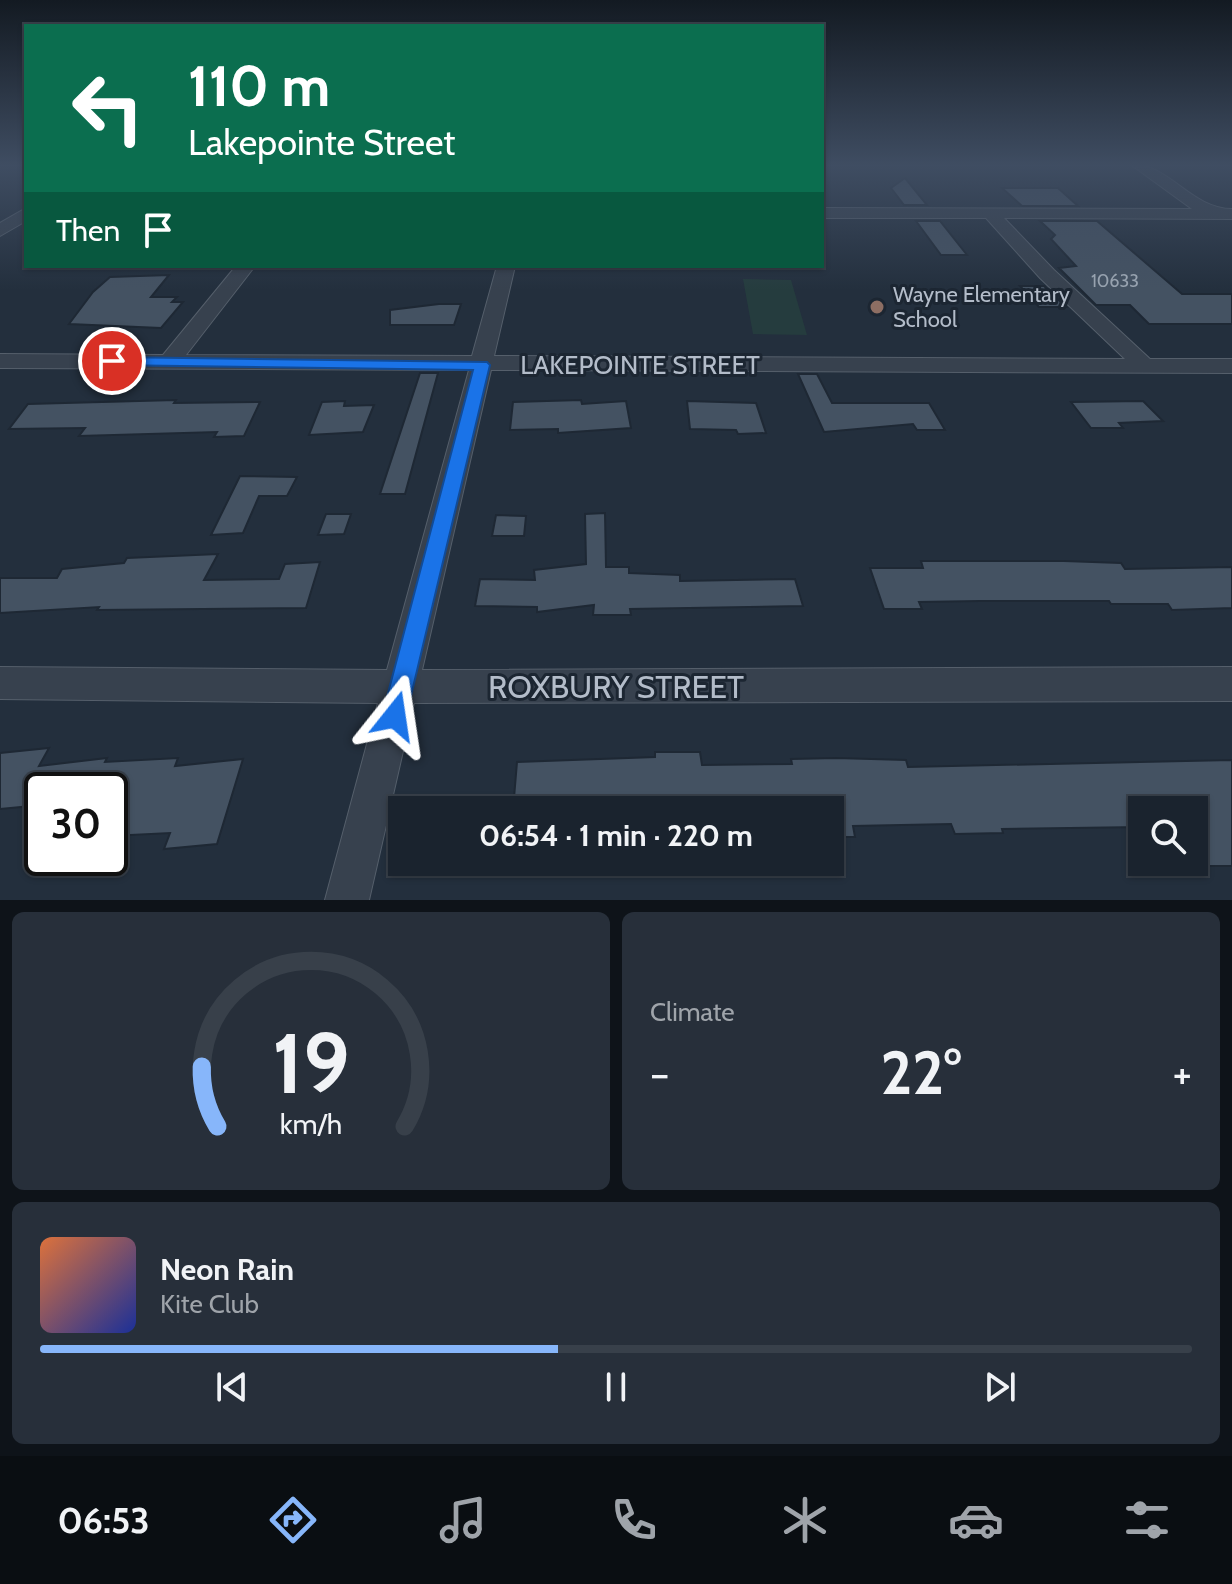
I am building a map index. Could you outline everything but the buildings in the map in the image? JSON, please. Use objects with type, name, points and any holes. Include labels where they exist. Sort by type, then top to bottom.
[{"type":"street","points":[[1197,206],[1232,229]]},
{"type":"street","points":[[0,209],[24,210]]},
{"type":"street","points":[[0,231],[24,212]]},
{"type":"street","points":[[824,213],[1232,214]]},
{"type":"street","points":[[990,213],[1047,274],[1145,366]]},
{"type":"street","points":[[169,362],[244,268]]},
{"type":"street","points":[[347,900],[506,268]]},
{"type":"street","name":"LAKEPOINTE STREET","points":[[0,361],[1232,366]]},
{"type":"street","name":"ROXBURY STREET","points":[[0,683],[403,686],[1232,684]]},
{"type":"green space","points":[[743,279],[791,280],[807,335],[753,334]]},
{"type":"place","name":"Wayne Elementary School","points":[[877,307]]},
{"type":"route","points":[[112,361],[482,365],[395,716]]}]
